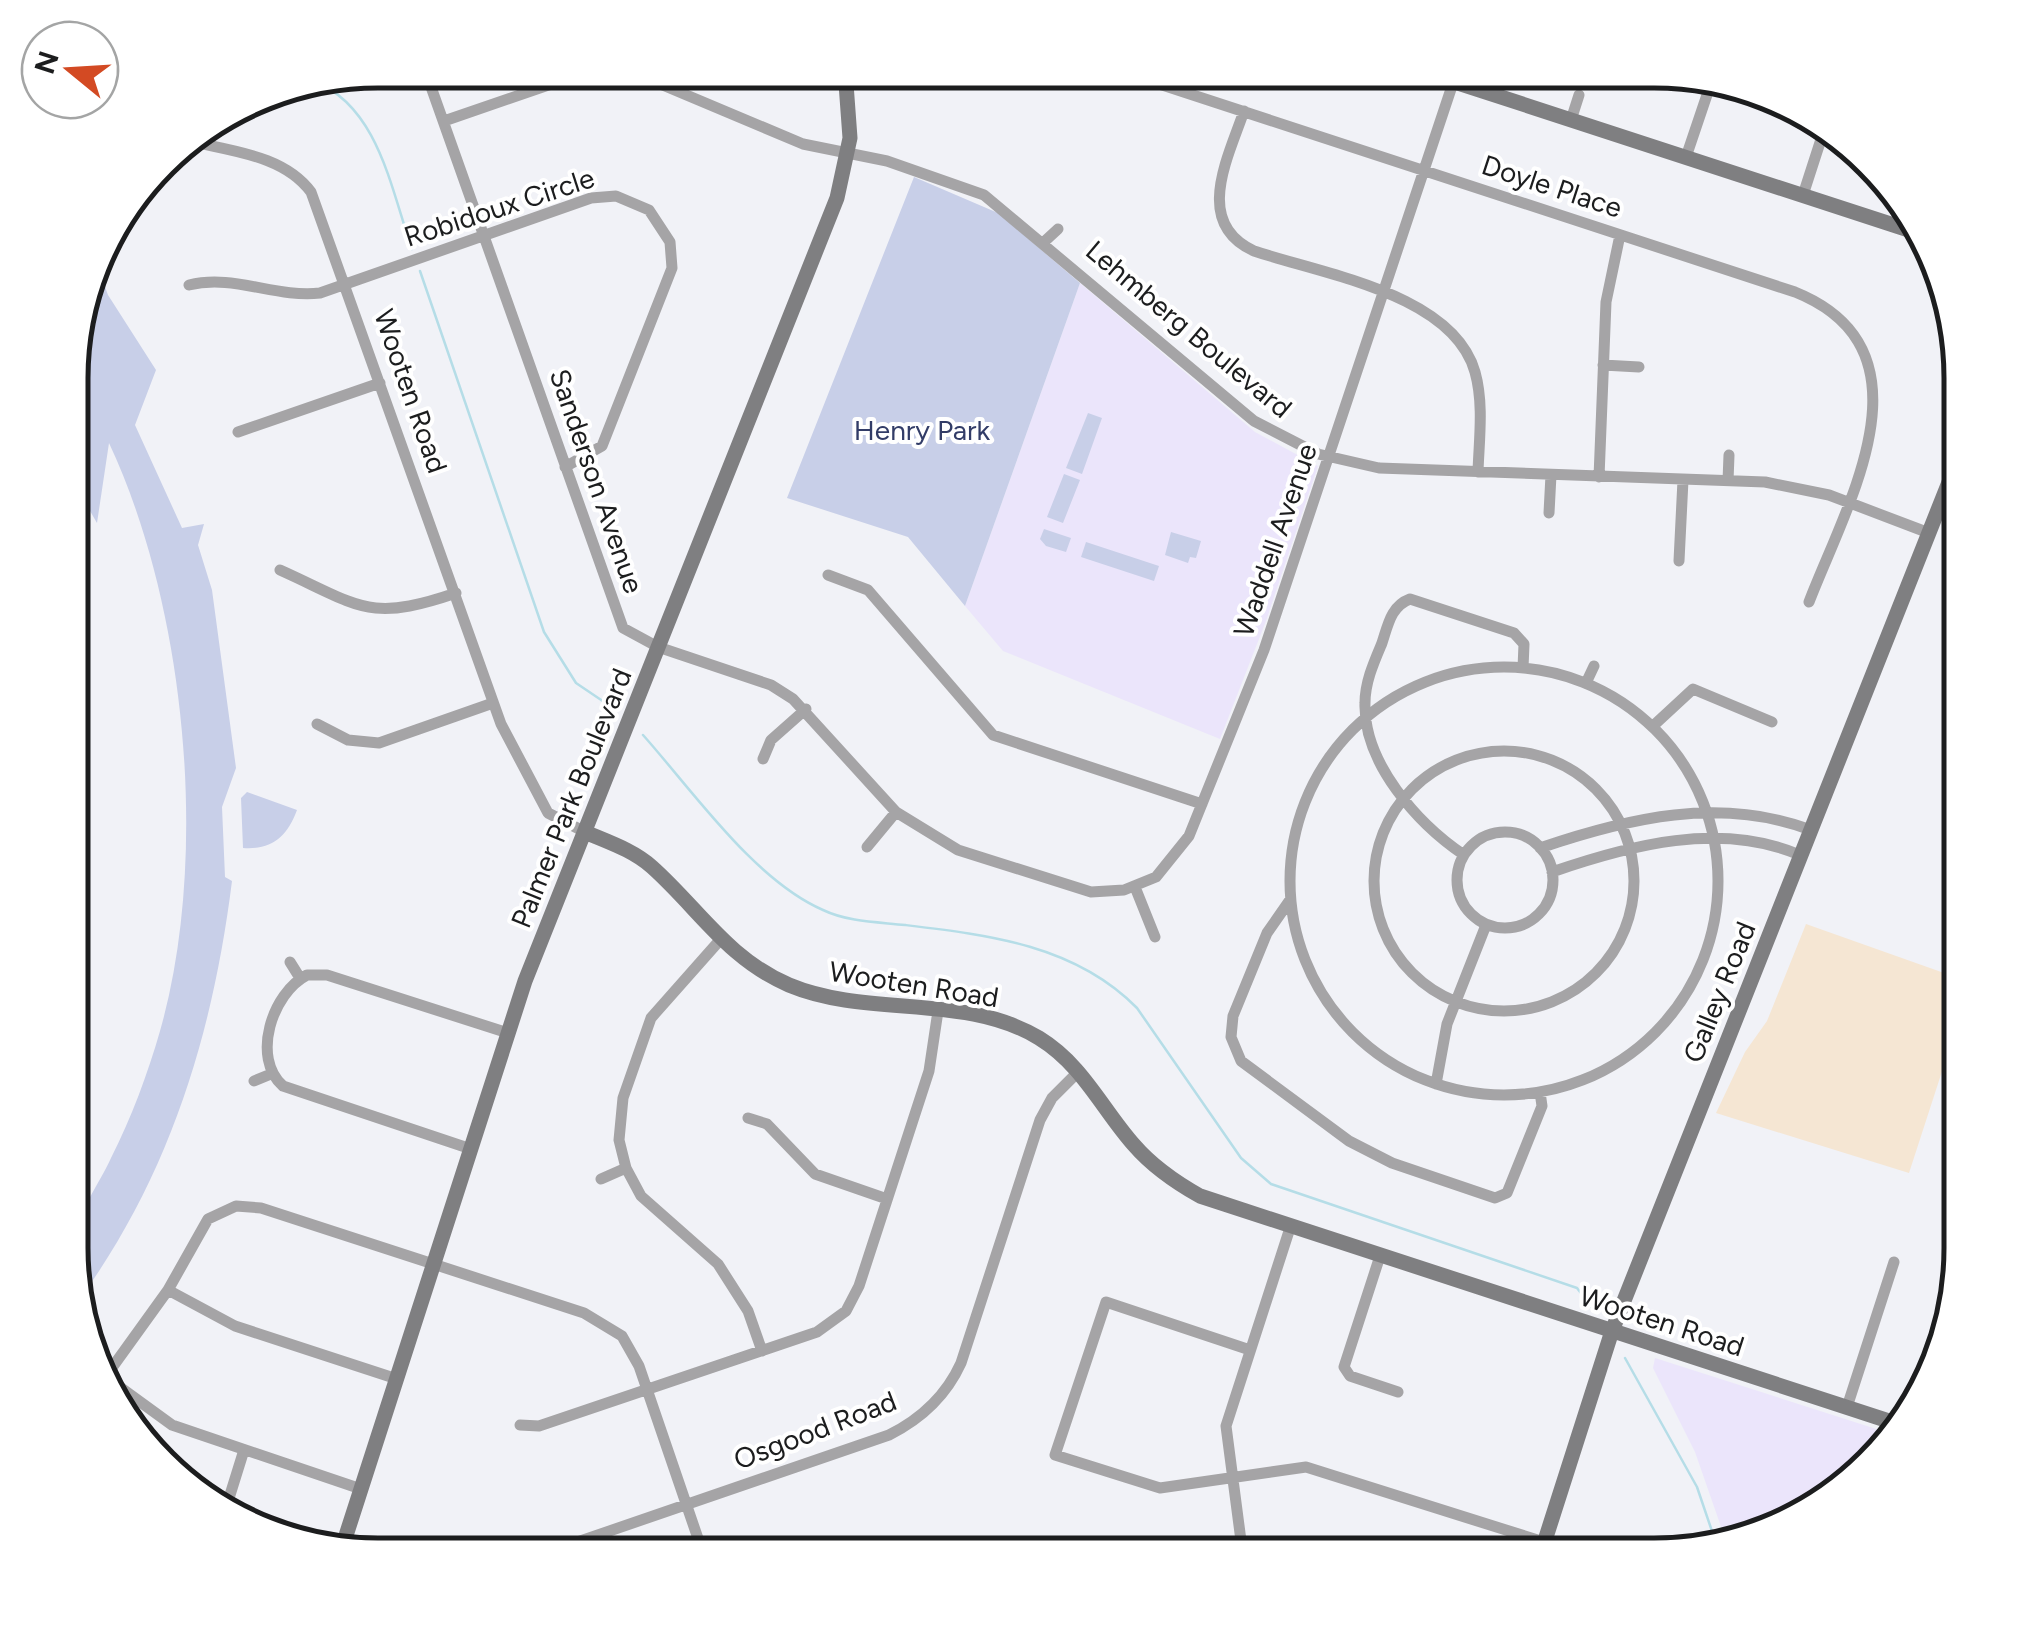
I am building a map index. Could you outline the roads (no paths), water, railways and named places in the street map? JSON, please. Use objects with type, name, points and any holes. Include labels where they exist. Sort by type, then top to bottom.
[{"type":"main road","name":"Palmer Park Boulevard","points":[[346,1536],[508,1033],[830,218],[848,153],[851,122],[846,88]]},
{"type":"main road","points":[[1487,88],[1571,120],[1902,228]]},
{"type":"main road","name":"Galley Road","points":[[1546,1538],[1612,1331],[1944,495]]},
{"type":"main road","name":"Wooten Road","points":[[585,832],[625,849],[652,868],[720,940],[764,973],[804,991],[845,1001],[971,1014],[1040,1038],[1079,1071],[1132,1144],[1162,1173],[1218,1204],[1887,1420]]},
{"type":"street","name":"Sanderson Avenue","points":[[432,88],[620,622],[631,635],[772,685],[806,710],[896,812],[958,850],[1064,886],[1101,893],[1135,887]]},
{"type":"street","points":[[444,120],[539,88]]},
{"type":"street","name":"Lehmberg Boulevard","points":[[669,88],[792,140],[913,169],[984,195],[1276,436],[1330,458],[1378,468],[1797,487],[1929,533]]},
{"type":"street","name":"Doyle Place","points":[[1171,88],[1795,292],[1840,321],[1860,349],[1876,402],[1869,449],[1809,602]]},
{"type":"street","name":"Waddell Avenue","points":[[1135,887],[1156,877],[1174,860],[1202,804],[1264,650],[1452,88]]},
{"type":"street","points":[[1686,157],[1708,93]]},
{"type":"street","points":[[1571,120],[1579,95]]},
{"type":"street","points":[[1244,112],[1218,188],[1219,213],[1229,232],[1254,252],[1434,314],[1464,345],[1480,392],[1478,472]]},
{"type":"street","points":[[1803,195],[1820,140]]},
{"type":"street","name":"Wooten Road","points":[[208,142],[270,161],[295,174],[319,206],[494,703],[542,805],[554,819],[585,832]]},
{"type":"street","name":"Robidoux Circle","points":[[189,284],[215,278],[310,294],[591,198],[616,196],[649,210],[670,242],[668,282],[608,435],[594,454],[565,467]]},
{"type":"street","points":[[1044,242],[1058,229]]},
{"type":"street","points":[[1599,477],[1608,287],[1620,235]]},
{"type":"street","points":[[1603,365],[1639,367]]},
{"type":"street","points":[[1206,381],[1218,370]]},
{"type":"street","points":[[238,432],[380,383]]},
{"type":"street","points":[[1728,481],[1729,455]]},
{"type":"street","points":[[1549,513],[1551,475]]},
{"type":"street","points":[[1680,562],[1683,480]]},
{"type":"street","points":[[280,570],[379,611],[400,611],[456,593]]},
{"type":"street","points":[[828,575],[868,590],[993,734],[1202,804]]},
{"type":"street","points":[[1464,855],[1432,831],[1402,800],[1365,718],[1372,668],[1393,614],[1410,599],[1514,633],[1524,644],[1524,668]]},
{"type":"street","points":[[1586,683],[1594,666]]},
{"type":"street","points":[[1524,668],[1586,683],[1653,726],[1686,767],[1708,813],[1715,839],[1717,897],[1706,951],[1688,991],[1654,1042],[1603,1070],[1540,1092],[1491,1094],[1436,1084],[1377,1053],[1334,1010],[1306,960],[1290,900],[1294,837],[1309,794],[1332,755],[1365,718],[1387,702],[1441,677],[1480,669],[1524,668]]},
{"type":"street","points":[[1653,726],[1693,689],[1772,722]]},
{"type":"street","points":[[318,724],[348,740],[369,744],[494,703]]},
{"type":"street","points":[[763,759],[771,740],[806,710]]},
{"type":"street","points":[[1511,751],[1551,760],[1574,771],[1600,792],[1621,822],[1630,847],[1634,886],[1629,916],[1618,942],[1595,973],[1565,996],[1534,1007],[1503,1011],[1455,1002],[1422,982],[1404,962],[1380,917],[1376,859],[1387,822],[1402,800],[1448,763],[1486,752],[1511,751]]},
{"type":"street","points":[[866,847],[896,812]]},
{"type":"street","points":[[1540,848],[1621,822],[1708,813],[1771,818],[1810,830]]},
{"type":"street","points":[[1498,832],[1517,834],[1540,848],[1552,872],[1550,896],[1537,916],[1518,927],[1486,926],[1469,913],[1458,892],[1457,874],[1464,855],[1476,842],[1498,832]]},
{"type":"street","points":[[1552,872],[1630,847],[1715,839],[1766,844],[1800,855]]},
{"type":"street","points":[[1135,887],[1155,936]]},
{"type":"street","points":[[1290,900],[1267,933],[1231,1026],[1242,1061],[1265,1081],[1326,1127],[1377,1156],[1495,1198],[1507,1193],[1542,1106],[1540,1092]]},
{"type":"street","points":[[1436,1084],[1455,1002],[1486,926]]},
{"type":"street","points":[[720,940],[657,1009],[646,1028],[620,1112],[619,1140],[626,1168],[649,1206],[718,1264],[748,1311],[762,1350]]},
{"type":"street","points":[[290,962],[300,978]]},
{"type":"street","points":[[471,1149],[292,1090],[270,1074],[266,1056],[282,997],[300,978],[328,975],[508,1033]]},
{"type":"street","points":[[520,1425],[539,1426],[817,1332],[846,1312],[929,1071],[938,1011]]},
{"type":"street","name":"Osgood Road","points":[[588,1538],[889,1436],[932,1405],[961,1363],[1045,1108],[1079,1071]]},
{"type":"street","points":[[254,1081],[270,1074]]},
{"type":"street","points":[[748,1118],[766,1124],[815,1174],[887,1199]]},
{"type":"street","points":[[602,1180],[626,1168]]},
{"type":"street","points":[[113,1366],[168,1290],[208,1219],[236,1206],[260,1208],[597,1318],[622,1336],[648,1390],[698,1538]]},
{"type":"street","points":[[1241,1538],[1226,1426],[1290,1228]]},
{"type":"street","points":[[1380,1256],[1344,1367],[1350,1376],[1398,1392]]},
{"type":"street","points":[[1847,1408],[1894,1262]]},
{"type":"street","points":[[168,1290],[235,1326],[397,1379]]},
{"type":"street","points":[[1250,1350],[1106,1302],[1056,1455],[1160,1488],[1306,1467],[1510,1538]]},
{"type":"street","points":[[128,1396],[172,1424],[361,1489]]},
{"type":"street","points":[[230,1498],[244,1450]]},
{"type":"waterway","points":[[333,91],[354,110],[368,130],[389,177],[412,249]]},
{"type":"waterway","points":[[420,271],[544,632],[576,683],[616,710]]},
{"type":"waterway","points":[[643,735],[749,856],[773,878],[823,910],[853,919],[999,939],[1058,957],[1113,987],[1137,1008],[1241,1158],[1271,1184],[1577,1288],[1594,1310]]},
{"type":"waterway","points":[[1625,1358],[1697,1487],[1712,1532]]},
{"type":"park label","name":"Henry Park","points":[[922,430]]}]
